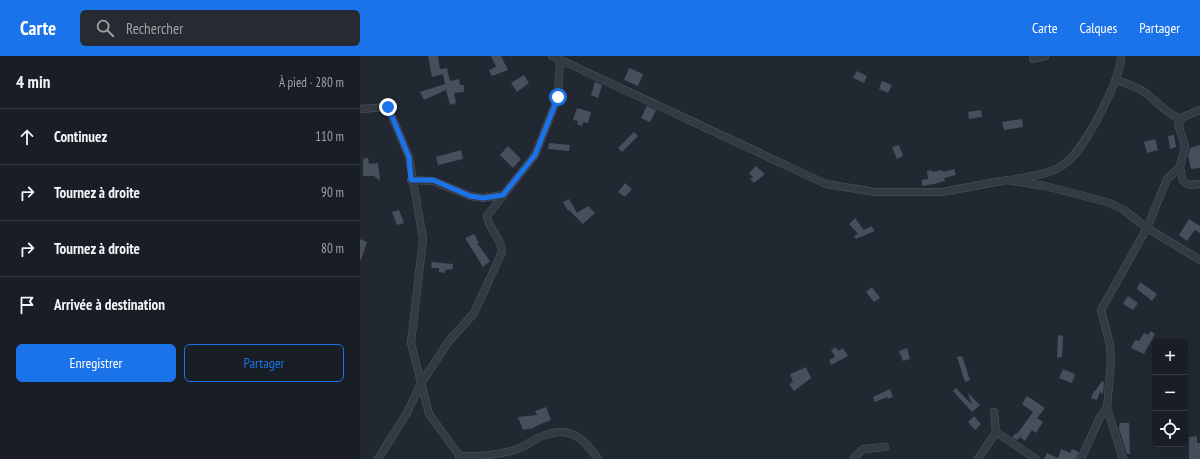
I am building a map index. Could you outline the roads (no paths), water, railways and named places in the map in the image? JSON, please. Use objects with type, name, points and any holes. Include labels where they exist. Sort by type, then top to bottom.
[{"type":"street","points":[[552,56],[826,184],[876,192],[942,192],[1044,174],[1067,162],[1081,144],[1110,97],[1121,62],[1121,56]]},
{"type":"street","points":[[1033,59],[1045,56]]},
{"type":"street","points":[[378,459],[407,413],[420,385],[449,341],[474,313],[502,252],[502,246],[488,222],[487,216],[535,155],[558,97],[560,60]]},
{"type":"street","points":[[1116,79],[1146,93],[1157,104],[1181,120]]},
{"type":"street","points":[[360,109],[388,107],[409,157],[411,180],[423,238],[411,343],[420,385],[429,414],[460,457],[488,456],[519,449],[538,438],[557,432],[574,433],[591,449],[598,459]]},
{"type":"street","points":[[1200,110],[1183,117],[1178,124],[1185,146],[1180,167],[1183,181],[1188,185],[1200,184]]},
{"type":"street","points":[[1123,459],[1107,408],[1111,361],[1110,345],[1101,310],[1147,228],[1167,179],[1180,167]]},
{"type":"street","points":[[411,180],[433,180],[470,196],[483,198],[503,195]]},
{"type":"street","points":[[1007,180],[1046,186],[1106,202],[1124,210],[1147,228],[1200,260]]},
{"type":"street","points":[[1081,459],[1100,417],[1107,408]]},
{"type":"street","points":[[978,459],[996,432],[994,412]]},
{"type":"street","points":[[996,432],[1036,459]]},
{"type":"street","points":[[853,459],[863,449],[885,447]]}]
